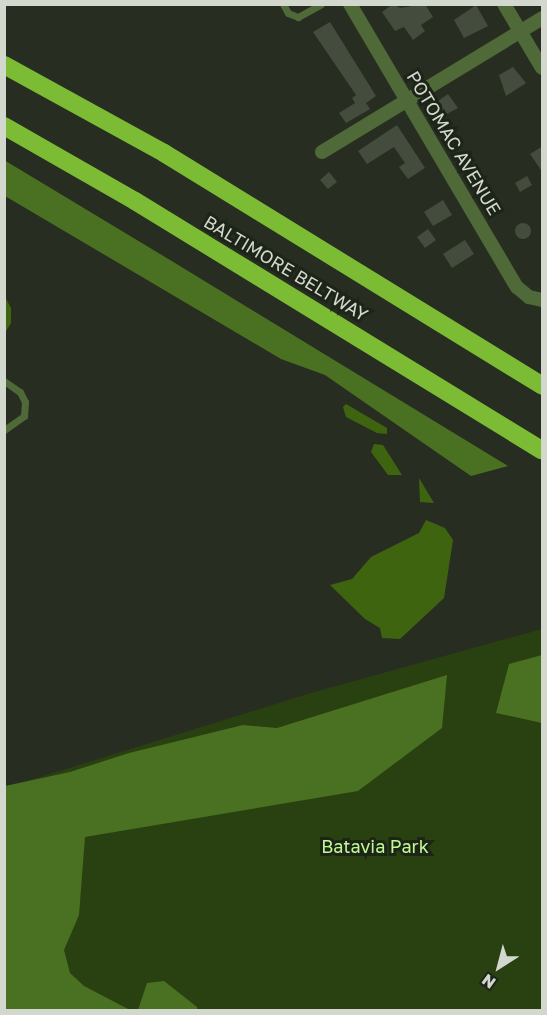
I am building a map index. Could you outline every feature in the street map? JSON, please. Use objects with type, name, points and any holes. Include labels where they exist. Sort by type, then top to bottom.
[{"type":"highway","name":"BALTIMORE BELTWAY","points":[[4,65],[164,153],[543,386]]},
{"type":"highway","name":"BALTIMORE BELTWAY","points":[[4,126],[125,194],[543,450]]},
{"type":"street","name":"POTOMAC AVENUE","points":[[350,4],[517,287],[536,299]]},
{"type":"street","points":[[504,4],[543,68]]},
{"type":"street","points":[[322,152],[543,18]]},
{"type":"lane","points":[[283,4],[288,13],[298,17],[321,4]]},
{"type":"lane","points":[[4,381],[20,392],[25,402],[24,416],[4,430]]},
{"type":"green space","name":"Batavia Park","points":[[542,629],[542,1010],[5,1010],[5,788],[311,693]]},
{"type":"shaded area","points":[[4,160],[508,466],[471,476],[325,375],[281,359],[5,196]]},
{"type":"shaded area","points":[[5,297],[11,308],[11,323],[5,333]]},
{"type":"shaded area","points":[[346,404],[387,428],[387,434],[377,433],[346,417],[343,407]]},
{"type":"shaded area","points":[[374,444],[383,445],[402,475],[388,475],[371,452]]},
{"type":"shaded area","points":[[419,478],[434,503],[420,502]]},
{"type":"shaded area","points":[[426,520],[445,528],[453,540],[444,598],[400,639],[382,638],[380,628],[365,619],[330,585],[352,579],[371,557],[419,533]]},
{"type":"shaded area","points":[[542,655],[542,723],[496,713],[509,664]]},
{"type":"shaded area","points":[[447,675],[442,728],[358,791],[85,837],[79,915],[64,950],[70,973],[84,986],[130,1010],[5,1010],[5,786],[70,772],[129,753],[243,725],[277,728]]},
{"type":"shaded area","points":[[164,981],[197,1007],[197,1010],[138,1010],[147,983]]},
{"type":"building","points":[[393,4],[400,8],[425,4],[433,17],[421,25],[425,31],[413,40],[404,27],[395,31],[382,12]]},
{"type":"building","points":[[476,5],[488,26],[464,38],[454,20]]},
{"type":"building","points":[[330,22],[376,96],[366,103],[370,109],[346,123],[339,113],[355,103],[352,98],[356,95],[313,32]]},
{"type":"building","points":[[513,67],[526,83],[506,96],[499,75]]},
{"type":"building","points":[[448,94],[458,108],[441,117],[432,105]]},
{"type":"building","points":[[397,125],[425,168],[408,179],[399,167],[405,163],[394,147],[367,164],[358,151]]},
{"type":"building","points":[[543,146],[543,173],[530,154]]},
{"type":"building","points":[[329,172],[337,182],[328,189],[320,180]]},
{"type":"building","points":[[527,176],[532,185],[520,192],[515,183]]},
{"type":"building","points":[[443,200],[452,215],[433,226],[424,212]]},
{"type":"building","points":[[523,223],[531,231],[523,239],[515,231]]},
{"type":"building","points":[[428,229],[436,240],[425,248],[417,237]]},
{"type":"building","points":[[465,240],[474,254],[452,268],[443,254]]}]
